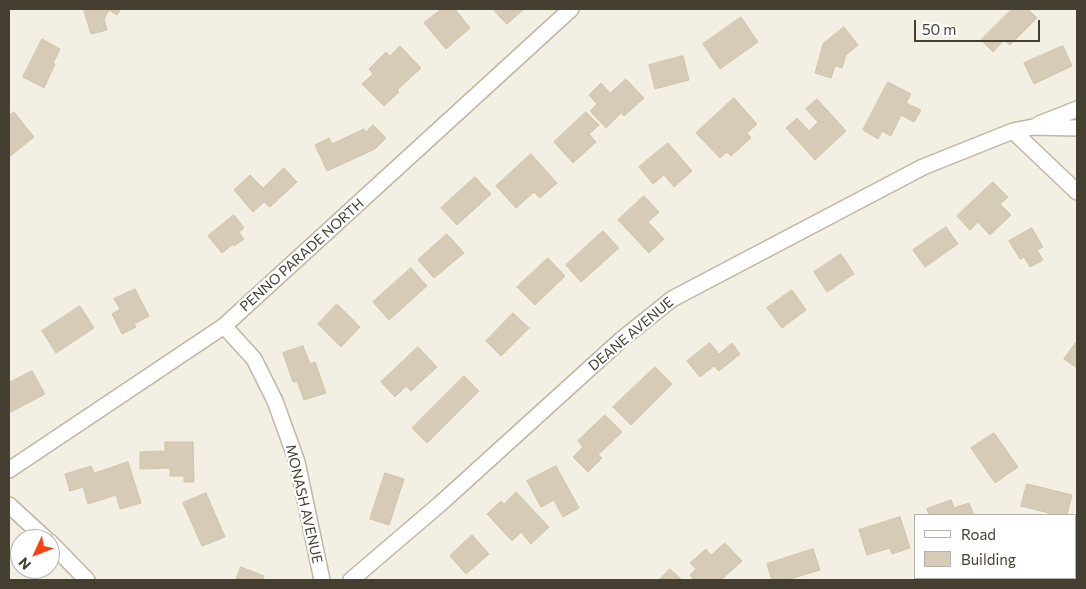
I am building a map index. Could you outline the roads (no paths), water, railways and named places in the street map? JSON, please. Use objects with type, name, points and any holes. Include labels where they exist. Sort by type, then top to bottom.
[{"type":"street","name":"PENNO PARADE NORTH","points":[[9,470],[224,326],[571,9]]},
{"type":"street","points":[[1033,127],[1077,109]]},
{"type":"street","points":[[1033,127],[1077,128]]},
{"type":"street","name":"DEANE AVENUE","points":[[351,580],[440,504],[622,339],[672,299],[923,167],[1012,131],[1033,127]]},
{"type":"street","points":[[1012,131],[1077,192]]},
{"type":"street","name":"MONASH AVENUE","points":[[224,326],[254,359],[276,401],[297,462],[322,580]]},
{"type":"street","points":[[9,505],[35,529]]},
{"type":"street","points":[[60,552],[88,580]]}]
